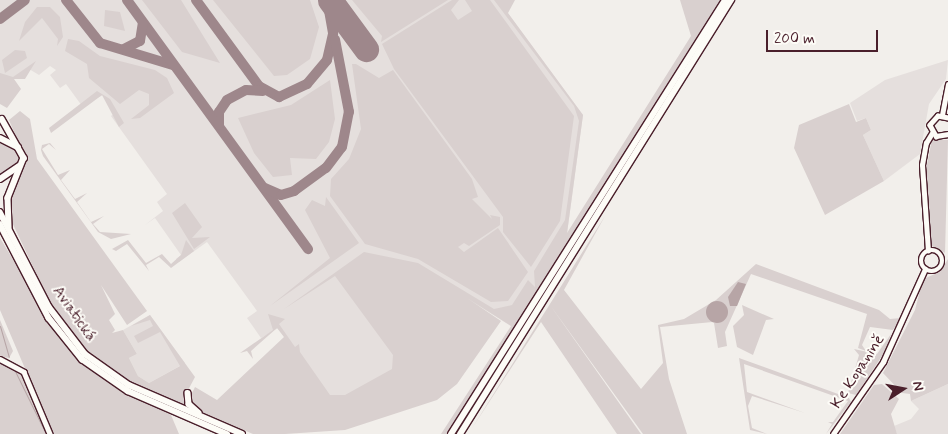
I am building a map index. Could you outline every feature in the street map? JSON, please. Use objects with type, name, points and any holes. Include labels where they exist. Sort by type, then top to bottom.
[{"type":"highway","points":[[452,434],[725,0]]},
{"type":"highway","points":[[462,434],[731,0]]},
{"type":"main road","points":[[0,179],[18,170],[18,147],[1,121]]},
{"type":"main road","points":[[1,121],[24,158],[7,202],[10,231]]},
{"type":"main road","points":[[0,138],[18,147]]},
{"type":"main road","name":"Aviatická","points":[[0,212],[57,319],[85,354],[129,385],[242,434]]},
{"type":"main road","name":"Aviatická","points":[[0,224],[27,278],[58,333],[93,369],[128,391],[227,434]]},
{"type":"main road","points":[[0,235],[27,278]]},
{"type":"main road","points":[[188,393],[190,406],[204,418]]},
{"type":"street","name":"Ke Kopanině","points":[[833,434],[883,362],[925,269],[921,260],[928,251],[922,165],[926,143],[932,134],[931,121],[942,115],[948,85]]},
{"type":"street","points":[[942,115],[948,118]]},
{"type":"street","points":[[932,134],[948,134]]},
{"type":"street","points":[[925,269],[936,270],[942,263],[938,252],[928,251]]},
{"type":"street","points":[[0,359],[24,372],[50,434]]},
{"type":"shaded area","points":[[0,0],[498,0],[583,115],[567,234],[511,326],[410,263],[366,253],[337,275],[404,368],[331,406],[278,328],[261,338],[247,318],[257,311],[207,242],[179,262],[176,259],[181,255],[155,218],[145,225],[163,211],[157,202],[167,194],[111,116],[116,112],[103,95],[82,106],[66,84],[60,88],[50,75],[56,70],[50,66],[39,75],[29,69],[22,79],[16,76],[12,80],[0,78]]},
{"type":"shaded area","points":[[142,0],[181,0],[220,63],[182,52]]},
{"type":"shaded area","points":[[213,0],[310,0],[319,27],[310,59],[287,75],[274,76]]},
{"type":"shaded area","points":[[352,0],[448,0],[381,42],[382,36]]},
{"type":"shaded area","points":[[452,0],[459,0],[451,10],[458,20],[472,11],[465,0],[490,0],[574,116],[560,221],[531,267],[503,232],[503,217],[394,69],[382,44]]},
{"type":"shaded area","points":[[494,0],[515,0],[508,13],[583,115],[567,233],[691,36],[680,0],[720,0],[448,434],[441,434],[511,326],[467,298],[501,321],[457,384],[437,400],[345,430],[285,434],[253,434],[195,409],[190,397],[195,387],[217,400],[284,337],[277,328],[251,351],[253,359],[247,351],[240,353],[273,330],[268,314],[285,319],[279,324],[295,347],[299,344],[300,352],[330,395],[345,395],[392,369],[393,355],[335,276],[284,309],[364,252],[418,263],[494,309],[512,305],[528,280],[535,287],[534,271],[565,220],[579,121],[574,106]]},
{"type":"shaded area","points":[[37,7],[50,7],[60,17],[63,37],[57,46],[58,39],[42,18],[19,41],[25,22]]},
{"type":"shaded area","points":[[105,10],[120,12],[125,31],[104,26]]},
{"type":"shaded area","points":[[68,39],[79,41],[100,56],[155,70],[167,78],[174,93],[140,118],[131,119],[149,105],[149,94],[139,90],[120,104],[89,78],[87,64],[65,51]]},
{"type":"shaded area","points":[[15,50],[25,51],[27,58],[5,73],[2,60]]},
{"type":"shaded area","points":[[948,60],[946,79],[929,104],[920,154],[884,181],[863,135],[871,130],[866,118],[857,121],[850,103],[885,80]]},
{"type":"shaded area","points":[[36,61],[25,79],[14,79],[21,89],[7,108],[0,104],[0,73],[13,77]]},
{"type":"shaded area","points":[[352,64],[356,64],[379,78],[393,70],[472,179],[478,197],[472,199],[492,219],[490,215],[500,217],[500,225],[469,246],[464,243],[458,247],[464,252],[498,228],[528,272],[508,301],[491,302],[418,259],[365,244],[330,196],[331,179],[349,159],[361,129]]},
{"type":"shaded area","points":[[330,80],[335,119],[329,142],[316,159],[290,158],[292,175],[273,177],[254,153],[238,118],[291,105]]},
{"type":"shaded area","points":[[97,91],[110,99],[124,123],[119,127],[102,95],[51,133],[49,128]]},
{"type":"shaded area","points":[[849,104],[856,122],[866,118],[871,130],[863,135],[884,181],[825,215],[794,148],[799,125]]},
{"type":"shaded area","points":[[20,111],[30,119],[37,159],[147,311],[127,325],[101,285],[115,314],[109,320],[115,330],[112,333],[123,330],[137,354],[129,358],[138,376],[149,383],[180,366],[160,332],[138,343],[134,336],[153,326],[150,320],[131,326],[150,315],[195,377],[186,394],[191,409],[126,380],[86,352],[53,309],[11,220],[10,202],[25,158],[9,120]]},
{"type":"shaded area","points":[[932,139],[948,140],[945,253],[928,244],[924,180]]},
{"type":"shaded area","points":[[0,140],[13,145],[20,156],[18,166],[0,177]]},
{"type":"shaded area","points":[[50,143],[56,150],[49,144],[42,149],[58,175],[70,170],[61,180],[75,199],[87,193],[77,202],[91,222],[104,216],[93,224],[100,232],[131,234],[111,239],[98,232],[43,156],[41,150],[42,145]]},
{"type":"shaded area","points":[[326,197],[359,243],[270,306],[330,258],[305,210],[312,200],[325,206]]},
{"type":"shaded area","points":[[185,203],[202,227],[192,238],[210,237],[194,249],[172,213]]},
{"type":"shaded area","points":[[605,216],[564,290],[641,389],[663,363],[658,325],[684,319],[716,300],[756,264],[879,310],[890,319],[901,318],[893,330],[870,327],[862,345],[866,351],[858,348],[867,314],[751,274],[725,332],[727,346],[718,348],[714,323],[723,321],[660,327],[669,379],[687,434],[643,434],[550,305],[641,434],[617,434],[541,322],[471,430]]},
{"type":"shaded area","points":[[0,238],[65,345],[105,380],[171,415],[179,434],[53,434],[0,310]]},
{"type":"shaded area","points":[[128,240],[146,263],[162,254],[171,264],[181,255],[186,240],[194,251],[171,268],[159,257],[146,265],[149,271],[127,244],[116,251],[112,249]]},
{"type":"shaded area","points":[[948,259],[948,384],[911,401],[910,394],[902,393],[883,373],[915,310],[923,279],[940,272]]},
{"type":"shaded area","points":[[738,282],[746,284],[737,306],[730,306],[728,297]]},
{"type":"shaded area","points":[[713,301],[721,301],[728,308],[728,316],[721,323],[713,323],[706,316],[706,308]]},
{"type":"shaded area","points":[[742,305],[774,319],[766,320],[753,355],[737,347],[733,326],[744,315]]},
{"type":"shaded area","points":[[150,315],[185,363],[149,383],[138,376],[129,358],[137,354],[123,330]]},
{"type":"shaded area","points":[[0,320],[13,351],[9,358],[0,356]]},
{"type":"shaded area","points":[[891,334],[886,350],[856,395],[848,393],[859,355],[854,349],[877,354]]},
{"type":"shaded area","points":[[739,358],[849,398],[851,402],[826,434],[832,424],[828,422],[833,422],[848,401],[744,364],[747,392],[805,413],[752,396],[748,406],[752,428],[767,434],[750,430]]},
{"type":"shaded area","points":[[0,361],[23,376],[48,434],[0,434]]},
{"type":"shaded area","points":[[882,384],[899,399],[891,414],[897,434],[840,434],[874,385]]},
{"type":"shaded area","points":[[948,384],[948,434],[897,434],[894,426],[911,419],[919,409],[911,401]]},
{"type":"waterway","points":[[0,326],[9,357]]},
{"type":"waterway","points":[[14,369],[46,434]]},
{"type":"taxiway","points":[[0,19],[25,0]]},
{"type":"taxiway","points":[[66,0],[100,43],[173,65]]},
{"type":"taxiway","points":[[127,0],[308,249]]},
{"type":"taxiway","points":[[196,0],[259,86],[279,97],[307,84],[327,60],[333,33],[327,0]]},
{"type":"taxiway","points":[[124,49],[140,41],[143,23]]},
{"type":"taxiway","points":[[265,188],[281,195],[294,191],[326,168],[342,147],[349,112],[335,39]]},
{"type":"taxiway","points":[[219,125],[219,112],[227,100],[246,90],[263,91]]},
{"type":"runway","points":[[330,0],[366,49]]}]
